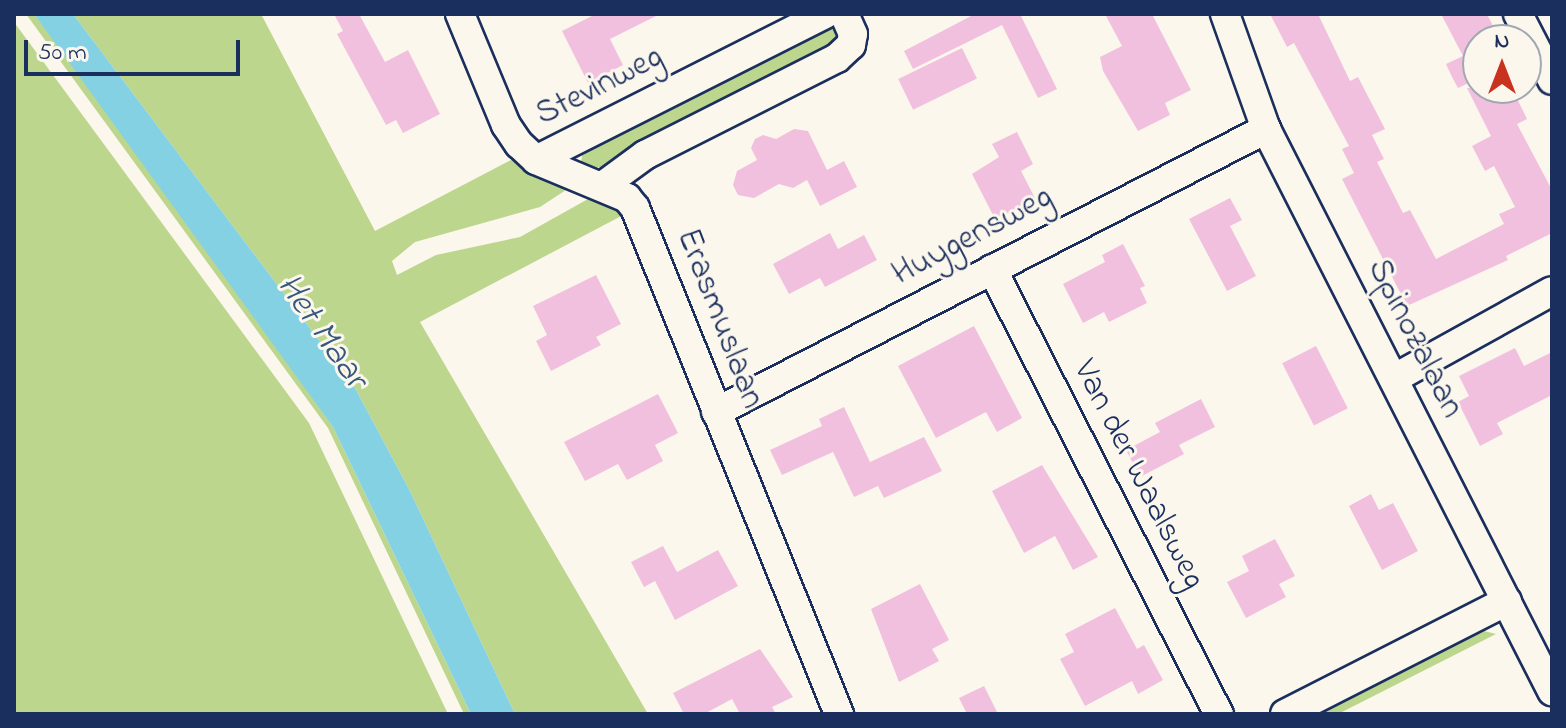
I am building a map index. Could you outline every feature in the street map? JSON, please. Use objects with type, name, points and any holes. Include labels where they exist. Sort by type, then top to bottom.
[{"type":"street","name":"Erasmuslaan","points":[[460,14],[506,125],[536,160],[604,185],[635,208],[839,714]]},
{"type":"street","name":"Stevinweg","points":[[536,160],[825,14]]},
{"type":"street","points":[[604,185],[645,155],[837,58],[851,45],[853,34],[844,14]]},
{"type":"street","name":"Spinozalaan","points":[[1225,14],[1266,129],[1552,691]]},
{"type":"street","points":[[1518,14],[1552,80]]},
{"type":"street","name":"Huygensweg","points":[[716,412],[1266,129]]},
{"type":"street","name":"Van der Waalsweg","points":[[992,269],[1219,714]]},
{"type":"street","points":[[1395,378],[1552,291]]},
{"type":"street","points":[[1285,714],[1507,601]]},
{"type":"green space","points":[[26,14],[34,14],[152,171],[333,427],[471,714],[464,714],[328,428]]},
{"type":"green space","points":[[73,14],[261,14],[375,231],[513,159],[532,173],[572,186],[540,207],[415,242],[392,261],[397,275],[436,255],[520,237],[597,194],[627,213],[420,322],[648,714],[515,714],[410,491],[355,388]]},
{"type":"green space","points":[[14,22],[309,423],[448,714],[14,714]]},
{"type":"green space","points":[[831,25],[841,29],[837,47],[606,166],[588,169],[581,162],[583,151]]},
{"type":"green space","points":[[1476,629],[1496,634],[1338,714],[1303,714]]},
{"type":"water","points":[[34,14],[73,14],[355,388],[410,491],[515,714],[471,714],[333,427]]},
{"type":"building","points":[[334,14],[359,14],[385,62],[408,50],[440,114],[403,133],[396,120],[386,125],[337,34],[343,31]]},
{"type":"building","points":[[596,14],[660,14],[610,39],[623,65],[588,83],[562,31]]},
{"type":"building","points":[[975,14],[1025,14],[1021,16],[1057,89],[1038,98],[1002,25],[913,69],[904,51]]},
{"type":"building","points":[[1105,14],[1152,14],[1191,90],[1165,103],[1170,115],[1138,131],[1103,71],[1100,57],[1122,46]]},
{"type":"building","points":[[1270,14],[1318,14],[1350,81],[1358,77],[1385,129],[1372,135],[1384,159],[1377,162],[1403,213],[1410,210],[1436,259],[1504,224],[1499,214],[1515,207],[1494,166],[1485,171],[1472,146],[1491,136],[1475,104],[1520,104],[1527,119],[1517,124],[1552,190],[1552,233],[1506,256],[1508,260],[1407,306],[1342,179],[1354,173],[1342,149],[1349,146],[1294,43],[1287,47]]},
{"type":"building","points":[[1441,14],[1487,14],[1492,24],[1462,24],[1462,54]]},
{"type":"building","points":[[962,48],[977,79],[913,110],[898,79]]},
{"type":"building","points":[[1462,56],[1462,86],[1458,88],[1446,64]]},
{"type":"building","points":[[794,129],[808,131],[827,170],[844,161],[857,187],[820,206],[807,180],[793,188],[779,184],[754,198],[738,195],[733,185],[737,171],[757,160],[751,148],[755,139],[763,135],[776,139]]},
{"type":"building","points":[[1017,132],[1033,164],[1021,171],[1036,200],[995,219],[972,174],[999,157],[992,144]]},
{"type":"building","points":[[1230,198],[1242,220],[1230,226],[1256,276],[1227,291],[1189,219]]},
{"type":"building","points":[[830,233],[838,249],[864,235],[877,260],[825,287],[820,278],[789,294],[773,264]]},
{"type":"building","points":[[1123,244],[1145,286],[1140,288],[1147,303],[1109,322],[1104,312],[1083,323],[1063,284],[1105,262],[1102,255]]},
{"type":"building","points":[[596,275],[621,324],[596,337],[601,345],[551,371],[536,341],[547,335],[533,306]]},
{"type":"building","points":[[974,326],[1022,418],[997,432],[986,412],[936,438],[898,366]]},
{"type":"building","points":[[1316,346],[1348,408],[1314,426],[1282,363]]},
{"type":"building","points":[[1515,348],[1524,366],[1552,352],[1552,395],[1497,423],[1503,434],[1480,446],[1458,402],[1469,396],[1459,376]]},
{"type":"building","points":[[658,394],[678,433],[655,445],[663,461],[627,480],[618,464],[585,481],[564,442]]},
{"type":"building","points":[[1201,399],[1215,427],[1179,445],[1184,454],[1140,477],[1126,450],[1160,432],[1155,423]]},
{"type":"building","points":[[844,407],[870,462],[924,437],[942,471],[884,498],[878,486],[854,497],[833,452],[782,475],[770,450],[822,426],[819,419]]},
{"type":"building","points":[[1042,465],[1098,557],[1073,570],[1055,536],[1024,553],[992,491]]},
{"type":"building","points":[[1371,494],[1379,510],[1393,503],[1418,551],[1382,570],[1349,506]]},
{"type":"building","points":[[1275,539],[1295,576],[1279,584],[1286,597],[1246,618],[1227,582],[1249,571],[1242,556]]},
{"type":"building","points":[[663,546],[677,572],[718,550],[738,586],[675,620],[655,581],[644,587],[631,562]]},
{"type":"building","points":[[920,584],[949,640],[932,649],[939,661],[899,682],[871,609]]},
{"type":"building","points":[[1115,608],[1137,649],[1144,645],[1163,680],[1138,694],[1132,681],[1085,706],[1060,659],[1074,652],[1065,634]]},
{"type":"building","points":[[760,649],[793,697],[772,707],[776,714],[740,714],[732,699],[704,714],[684,714],[673,693]]},
{"type":"building","points":[[984,686],[998,714],[967,714],[959,698]]},
{"type":"water label","name":"Het Maar","points":[[321,332]]}]
